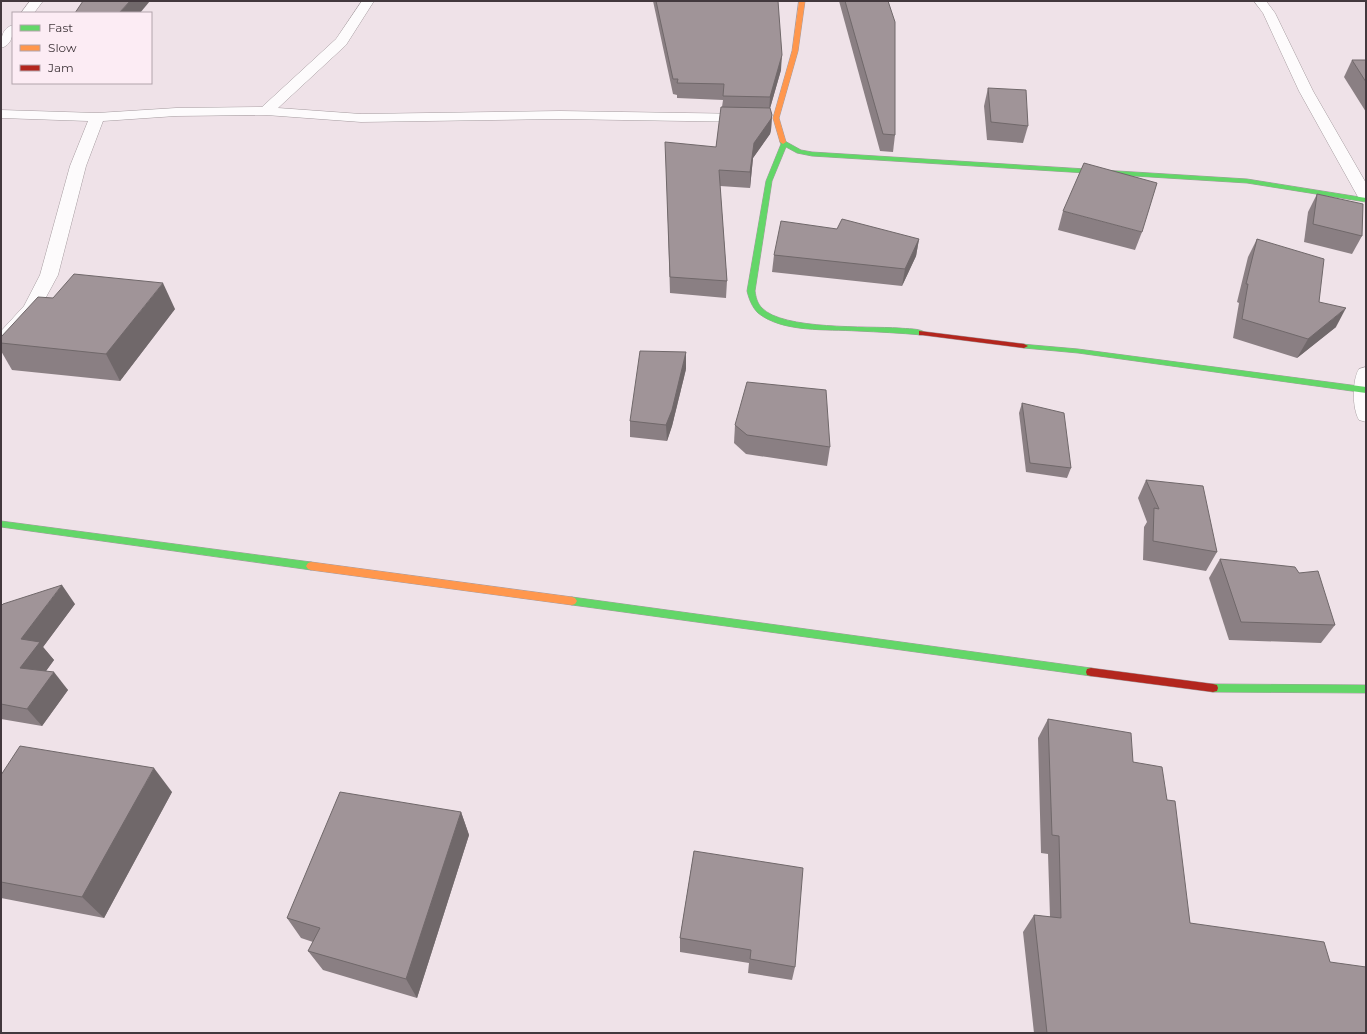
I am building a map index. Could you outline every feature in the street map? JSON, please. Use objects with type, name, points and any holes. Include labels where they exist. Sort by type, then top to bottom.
[{"type":"street","points":[[28,12],[37,1]]},
{"type":"street","points":[[266,111],[341,42],[368,1]]},
{"type":"street","points":[[802,1],[795,51],[776,118],[784,144],[769,182],[751,291],[756,304],[762,312],[778,320],[796,325],[897,330],[986,342],[1366,384],[1366,415]]},
{"type":"street","points":[[1260,1],[1269,14],[1306,91],[1366,199]]},
{"type":"street","points":[[1,44],[12,30]]},
{"type":"street","points":[[1,114],[97,117],[176,112],[266,111],[361,118],[560,115],[776,118]]},
{"type":"street","points":[[1,342],[32,308],[50,276],[78,166],[97,117]]},
{"type":"street","points":[[784,144],[799,152],[812,154],[1247,181],[1366,199]]},
{"type":"street","points":[[1,524],[1210,688],[1366,689]]},
{"type":"building","points":[[83,1],[130,1],[120,12],[76,12]]},
{"type":"building","points":[[656,1],[778,1],[782,55],[770,97],[723,96],[724,84],[677,83],[678,79],[673,79]]},
{"type":"building","points":[[845,1],[888,1],[895,22],[895,135],[883,134]]},
{"type":"building","points":[[1352,60],[1366,60],[1366,82]]},
{"type":"building","points":[[988,88],[1026,90],[1028,126],[991,122]]},
{"type":"building","points":[[721,107],[770,108],[772,115],[771,119],[754,143],[750,172],[719,170],[727,281],[670,277],[665,142],[716,147]]},
{"type":"building","points":[[1084,163],[1157,183],[1142,232],[1063,211]]},
{"type":"building","points":[[1317,194],[1363,204],[1362,236],[1313,224]]},
{"type":"building","points":[[842,219],[919,239],[905,269],[774,255],[781,221],[837,229]]},
{"type":"building","points":[[1257,239],[1324,259],[1319,302],[1346,308],[1308,339],[1242,319],[1248,284],[1246,284]]},
{"type":"building","points":[[74,274],[163,283],[106,354],[1,343],[1,337],[38,297],[53,298]]},
{"type":"building","points":[[640,351],[686,352],[672,410],[666,425],[630,421]]},
{"type":"building","points":[[747,382],[826,390],[830,447],[747,435],[735,425]]},
{"type":"building","points":[[1022,403],[1064,413],[1071,468],[1030,463]]},
{"type":"building","points":[[1146,480],[1203,486],[1217,552],[1153,541],[1154,508],[1159,509]]},
{"type":"building","points":[[1220,559],[1295,567],[1299,573],[1318,571],[1335,625],[1241,622]]},
{"type":"building","points":[[62,585],[21,639],[40,642],[20,668],[54,672],[27,709],[1,704],[1,606],[3,604]]},
{"type":"building","points":[[1048,719],[1131,733],[1133,762],[1162,767],[1167,800],[1175,801],[1190,923],[1324,942],[1330,962],[1366,967],[1366,1033],[1047,1033],[1034,915],[1061,918],[1059,836],[1052,835]]},
{"type":"building","points":[[20,746],[154,768],[82,897],[1,882],[1,775]]},
{"type":"building","points":[[340,792],[461,812],[406,979],[308,951],[320,928],[287,918]]},
{"type":"building","points":[[694,851],[803,868],[795,967],[750,959],[751,950],[680,938]]},
{"type":"traffic: fast","points":[[783,142],[799,152],[812,154],[1247,181],[1366,200]]},
{"type":"traffic: fast","points":[[784,144],[769,181],[751,291],[758,308],[772,318],[783,322],[806,326],[922,333]]},
{"type":"traffic: fast","points":[[1024,346],[1078,351],[1366,390]]},
{"type":"traffic: fast","points":[[1,524],[311,566]]},
{"type":"traffic: fast","points":[[572,601],[1091,672]]},
{"type":"traffic: fast","points":[[1213,688],[1366,689]]},
{"type":"traffic: slow","points":[[783,142],[776,118],[795,51],[802,1]]},
{"type":"traffic: slow","points":[[311,566],[572,601]]},
{"type":"traffic: jam","points":[[922,333],[1024,346]]},
{"type":"traffic: jam","points":[[1091,672],[1213,688]]}]
